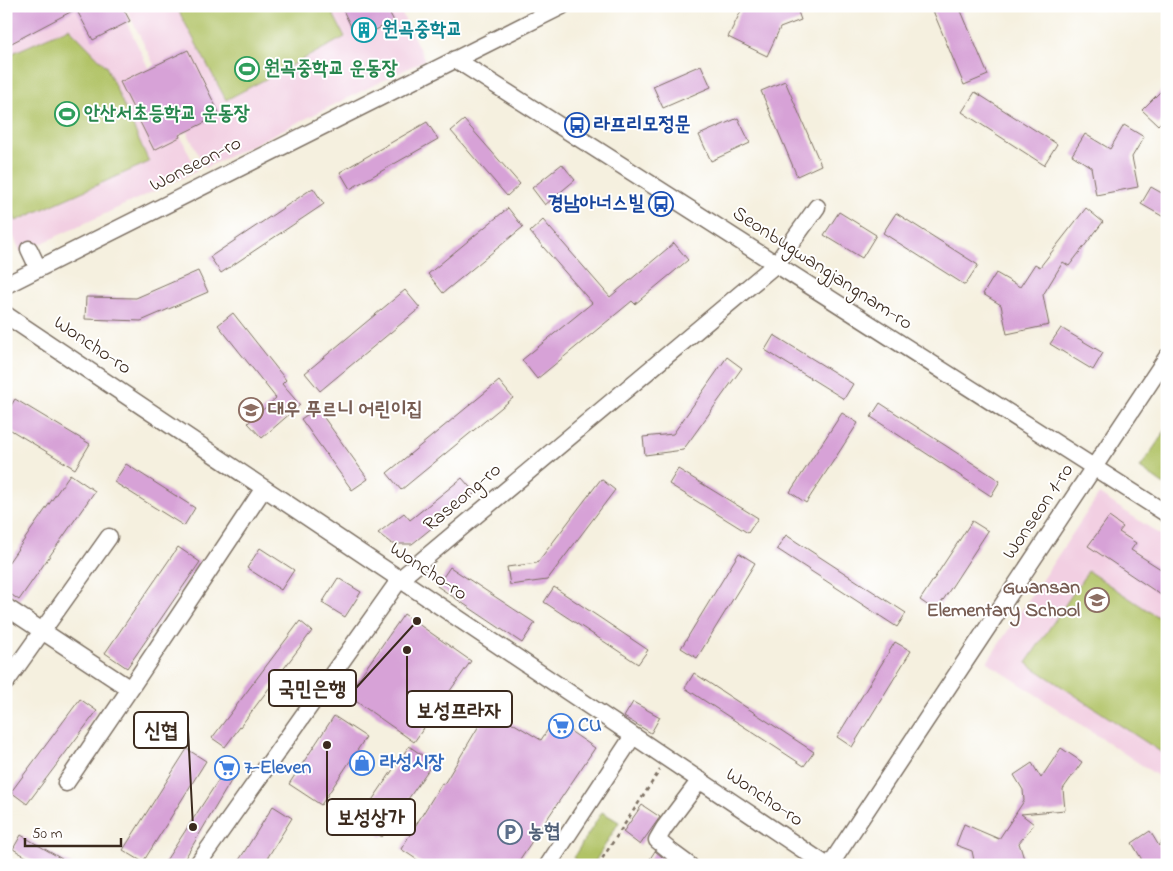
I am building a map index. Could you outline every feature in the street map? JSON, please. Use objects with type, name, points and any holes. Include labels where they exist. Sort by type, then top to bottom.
[{"type":"street","name":"Wonseon-ro","points":[[8,278],[38,268],[348,105],[455,59],[562,6]]},
{"type":"street","name":"Seonbugwangjangnam-ro","points":[[455,59],[1167,514]]},
{"type":"street","name":"Raseong-ro","points":[[197,865],[400,579],[776,264],[817,207]]},
{"type":"street","points":[[30,249],[38,268]]},
{"type":"street","name":"Woncho-ro","points":[[6,315],[826,865]]},
{"type":"street","name":"Wonseon 1-ro","points":[[830,865],[1167,357]]},
{"type":"street","points":[[66,783],[264,488]]},
{"type":"street","points":[[6,682],[109,537]]},
{"type":"street","points":[[6,607],[130,689]]},
{"type":"street","points":[[548,865],[634,736]]},
{"type":"street","points":[[689,865],[657,840],[700,780]]},
{"type":"path","points":[[598,865],[667,758]]},
{"type":"shaded area","points":[[6,6],[119,6],[197,171],[21,253],[6,220]]},
{"type":"shaded area","points":[[125,6],[398,6],[425,60],[205,168]]},
{"type":"shaded area","name":"Gwansan Elementary School","points":[[1099,494],[1167,539],[1167,782],[987,662]]},
{"type":"green space","name":"원곡중학교 운동장","points":[[176,6],[329,6],[345,37],[226,100]]},
{"type":"green space","name":"안산서초등학교 운동장","points":[[69,28],[106,66],[149,162],[16,221],[6,199],[6,56]]},
{"type":"green space","points":[[1167,428],[1167,487],[1140,468]]},
{"type":"green space","points":[[1088,571],[1167,623],[1167,756],[1026,663]]},
{"type":"green space","points":[[602,812],[619,822],[593,865],[584,865],[573,858]]},
{"type":"building","points":[[6,6],[122,6],[130,21],[93,40],[76,9],[6,46]]},
{"type":"building","name":"원곡중학교","points":[[341,6],[386,6],[394,21],[357,39]]},
{"type":"building","points":[[739,6],[796,6],[801,20],[780,28],[767,56],[728,37],[741,11]]},
{"type":"building","points":[[931,6],[959,6],[988,75],[964,85]]},
{"type":"building","points":[[188,50],[220,115],[179,135],[180,137],[154,150],[120,82]]},
{"type":"building","points":[[701,65],[711,87],[663,108],[653,86]]},
{"type":"building","points":[[785,81],[821,165],[797,176],[761,91]]},
{"type":"building","points":[[1167,85],[1167,116],[1158,125],[1142,110]]},
{"type":"building","points":[[975,92],[1057,144],[1044,165],[962,112]]},
{"type":"building","points":[[738,118],[750,143],[711,161],[699,135]]},
{"type":"building","points":[[464,120],[520,184],[507,196],[451,131]]},
{"type":"building","points":[[427,122],[438,139],[350,189],[340,172]]},
{"type":"building","points":[[1124,125],[1144,137],[1132,157],[1138,187],[1096,195],[1091,167],[1072,155],[1085,134],[1110,149]]},
{"type":"building","points":[[562,164],[575,180],[545,205],[532,188]]},
{"type":"building","points":[[1151,187],[1167,196],[1167,219],[1141,204]]},
{"type":"building","points":[[313,188],[324,204],[221,273],[210,257]]},
{"type":"building","points":[[508,208],[523,227],[443,293],[428,274]]},
{"type":"building","points":[[1086,208],[1103,222],[1069,266],[1063,262],[1043,295],[1049,325],[1007,334],[1001,305],[983,294],[996,273],[1020,287],[1035,264],[1040,267]]},
{"type":"building","points":[[839,212],[876,235],[862,258],[824,235]]},
{"type":"building","points":[[896,213],[978,265],[965,285],[883,233]]},
{"type":"building","points":[[543,220],[610,297],[674,243],[688,260],[635,304],[632,301],[537,379],[522,360],[592,303],[530,232]]},
{"type":"building","points":[[198,271],[208,292],[141,321],[85,319],[86,297],[136,298]]},
{"type":"building","points":[[405,290],[420,308],[320,391],[305,373]]},
{"type":"building","points":[[233,313],[286,380],[282,384],[300,405],[262,438],[248,423],[276,398],[218,325]]},
{"type":"building","points":[[1061,328],[1103,353],[1093,370],[1050,344]]},
{"type":"building","points":[[774,335],[853,384],[844,399],[765,350]]},
{"type":"building","points":[[727,357],[742,368],[683,450],[645,455],[643,437],[673,434]]},
{"type":"building","points":[[499,381],[513,398],[401,490],[387,473]]},
{"type":"building","points":[[15,399],[90,444],[75,469],[6,427],[6,414]]},
{"type":"building","points":[[880,403],[1000,481],[991,496],[871,417]]},
{"type":"building","points":[[317,408],[368,479],[352,490],[301,419]]},
{"type":"building","points":[[842,413],[858,423],[806,503],[790,492]]},
{"type":"building","points":[[126,464],[195,508],[184,526],[114,482]]},
{"type":"building","points":[[678,469],[758,518],[748,533],[669,484]]},
{"type":"building","points":[[70,474],[95,491],[19,600],[6,591],[6,566]]},
{"type":"building","points":[[462,478],[475,493],[412,544],[392,544],[378,533],[404,513],[410,520]]},
{"type":"building","points":[[601,479],[615,490],[547,580],[510,585],[507,567],[537,563]]},
{"type":"building","points":[[1109,517],[1123,527],[1119,532],[1136,543],[1131,550],[1167,573],[1167,599],[1088,546]]},
{"type":"building","points":[[972,521],[988,531],[936,611],[920,600]]},
{"type":"building","points":[[786,535],[906,613],[897,627],[777,549]]},
{"type":"building","points":[[178,547],[200,562],[127,668],[105,653]]},
{"type":"building","points":[[260,548],[294,570],[281,590],[247,568]]},
{"type":"building","points":[[739,553],[755,563],[697,658],[681,648]]},
{"type":"building","points":[[450,567],[535,623],[522,643],[437,586]]},
{"type":"building","points":[[338,578],[361,592],[345,617],[322,603]]},
{"type":"building","points":[[554,587],[648,650],[638,664],[544,602]]},
{"type":"building","points":[[404,614],[471,661],[414,742],[347,695]]},
{"type":"building","points":[[300,621],[312,631],[225,747],[212,738]]},
{"type":"building","points":[[895,642],[911,651],[852,747],[837,737]]},
{"type":"building","points":[[694,673],[814,752],[804,766],[685,688]]},
{"type":"building","points":[[80,699],[97,711],[27,804],[11,792]]},
{"type":"building","points":[[633,702],[660,717],[651,733],[624,717]]},
{"type":"building","points":[[489,709],[541,740],[554,720],[595,748],[516,865],[425,865],[401,849],[442,783],[444,784]]},
{"type":"building","points":[[334,716],[366,737],[321,805],[289,784]]},
{"type":"building","points":[[409,746],[433,763],[382,837],[358,821]]},
{"type":"building","points":[[1061,748],[1082,762],[1063,789],[1065,810],[1021,814],[1034,824],[1019,843],[1026,865],[975,865],[972,851],[956,845],[964,824],[999,839],[1024,801],[1023,790],[1014,775],[1032,763],[1041,778]]},
{"type":"building","points":[[187,749],[206,761],[143,862],[123,850]]},
{"type":"building","points":[[225,770],[234,776],[181,865],[163,865]]},
{"type":"building","points":[[642,805],[660,817],[640,845],[623,832]]},
{"type":"building","points":[[273,806],[292,818],[263,865],[236,865]]},
{"type":"building","points":[[1150,831],[1159,846],[1167,834],[1167,865],[1142,865],[1141,858],[1132,843]]},
{"type":"building","points":[[21,835],[72,865],[40,865],[13,849]]},
{"type":"building","points":[[655,851],[668,862],[672,865],[646,865]]},
{"type":"place","name":"원곡중학교","points":[[364,30]]},
{"type":"place","name":"원곡중학교 운동장","points":[[247,69]]},
{"type":"place","name":"안산서초등학교 운동장","points":[[67,114]]},
{"type":"place","name":"라프리모정문","points":[[577,125]]},
{"type":"place","name":"경남아너스빌","points":[[661,204]]},
{"type":"place","name":"대우 푸르니 어린이집","points":[[251,410]]},
{"type":"place","name":"Gwansan Elementary School","points":[[1097,600]]},
{"type":"place","name":"국민은행","points":[[417,621]]},
{"type":"place","name":"보성프라자","points":[[407,650]]},
{"type":"place","name":"CU","points":[[561,726]]},
{"type":"place","name":"보성상가","points":[[327,745]]},
{"type":"place","name":"라성시장","points":[[362,763]]},
{"type":"place","name":"7-Eleven","points":[[227,768]]},
{"type":"place","name":"신협","points":[[193,827]]},
{"type":"place","name":"농협","points":[[510,832]]}]
